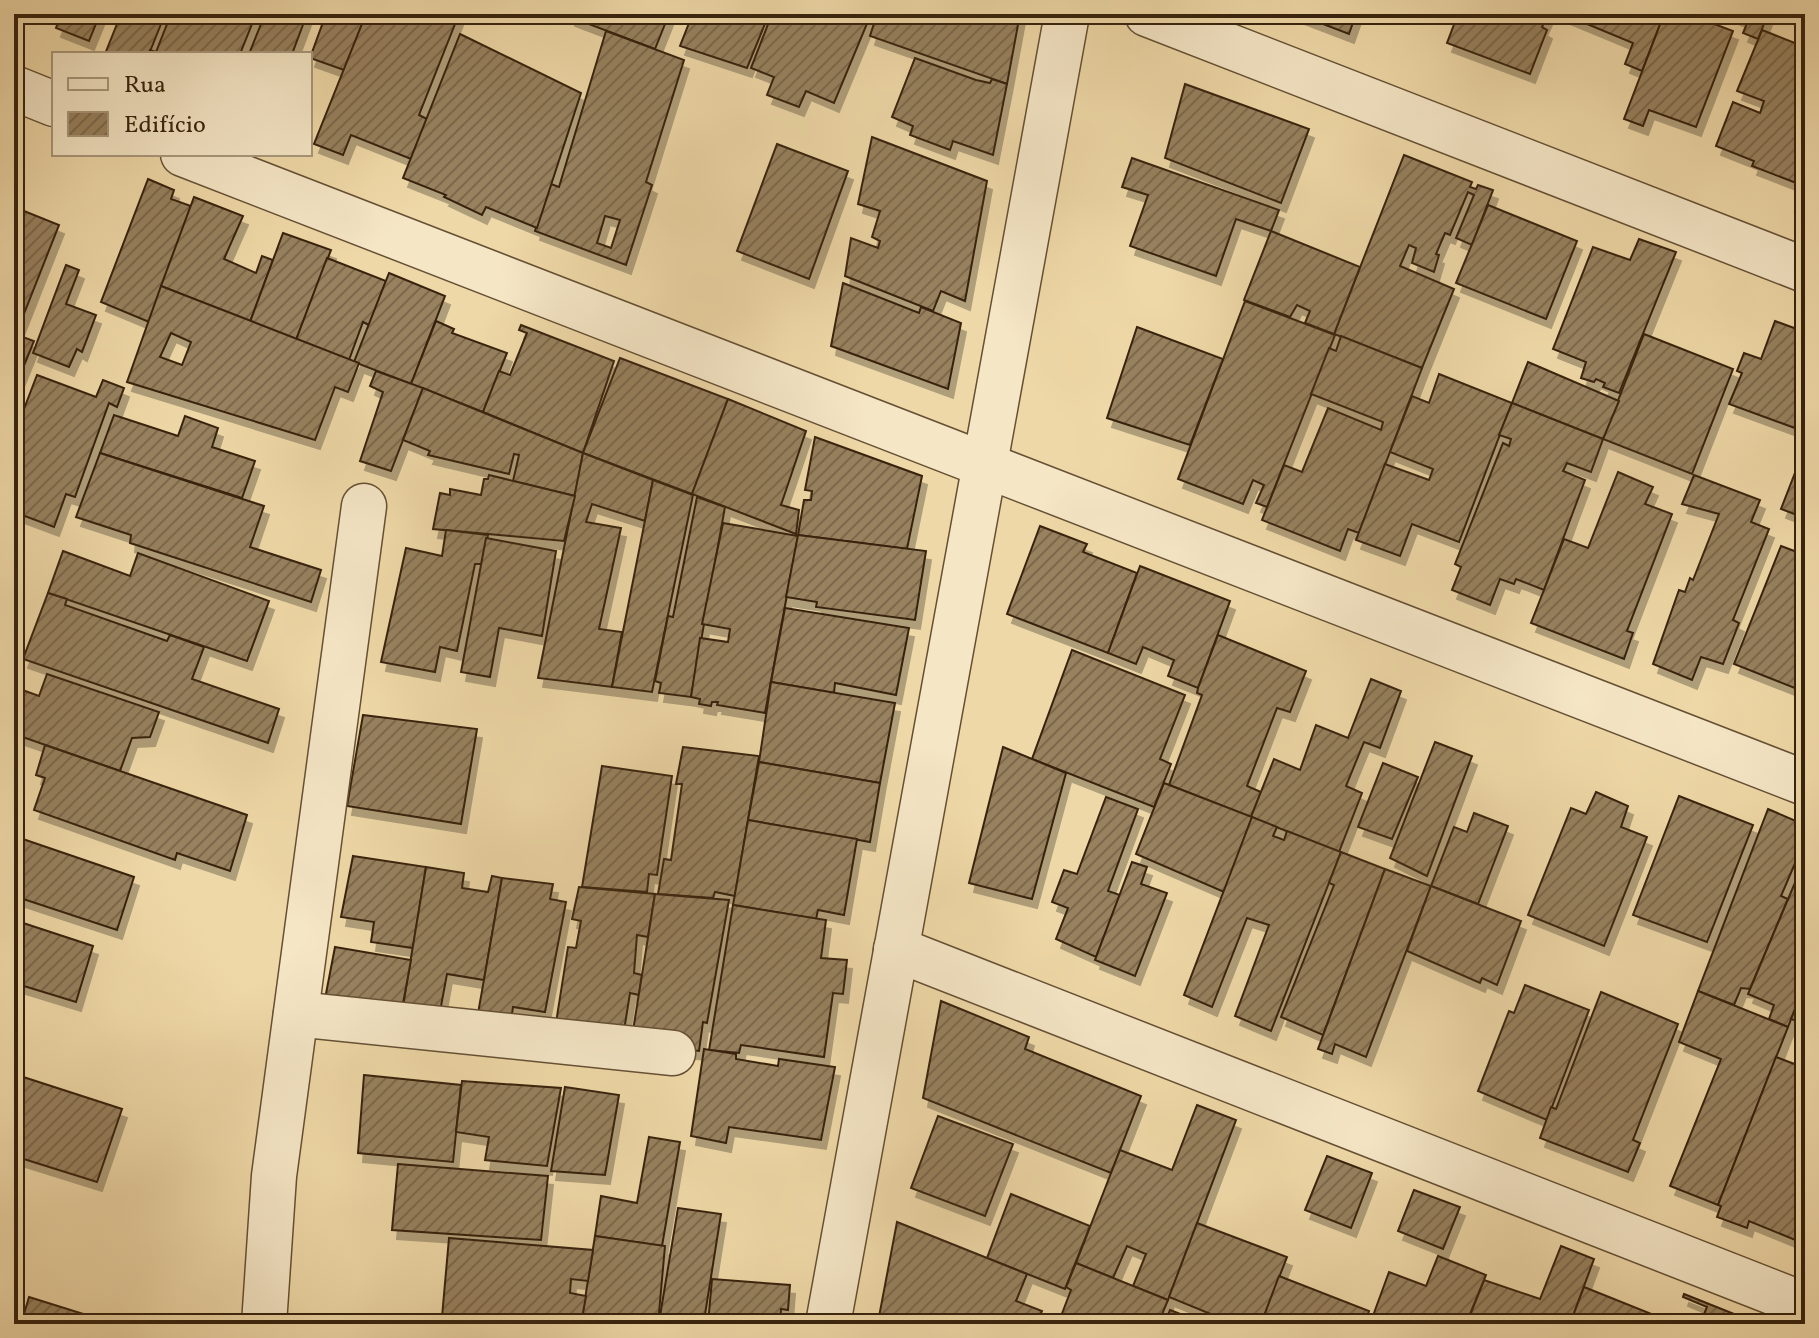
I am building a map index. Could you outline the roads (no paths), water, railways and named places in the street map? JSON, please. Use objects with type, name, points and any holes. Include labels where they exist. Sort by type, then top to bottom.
[{"type":"street","points":[[828,1324],[1067,14]]},
{"type":"street","points":[[1147,14],[1805,270]]},
{"type":"street","points":[[14,88],[52,103]]},
{"type":"street","points":[[188,156],[1805,783]]},
{"type":"street","points":[[264,1324],[274,1176],[364,506]]},
{"type":"street","points":[[896,949],[1805,1305]]},
{"type":"street","points":[[296,1014],[673,1053]]}]
